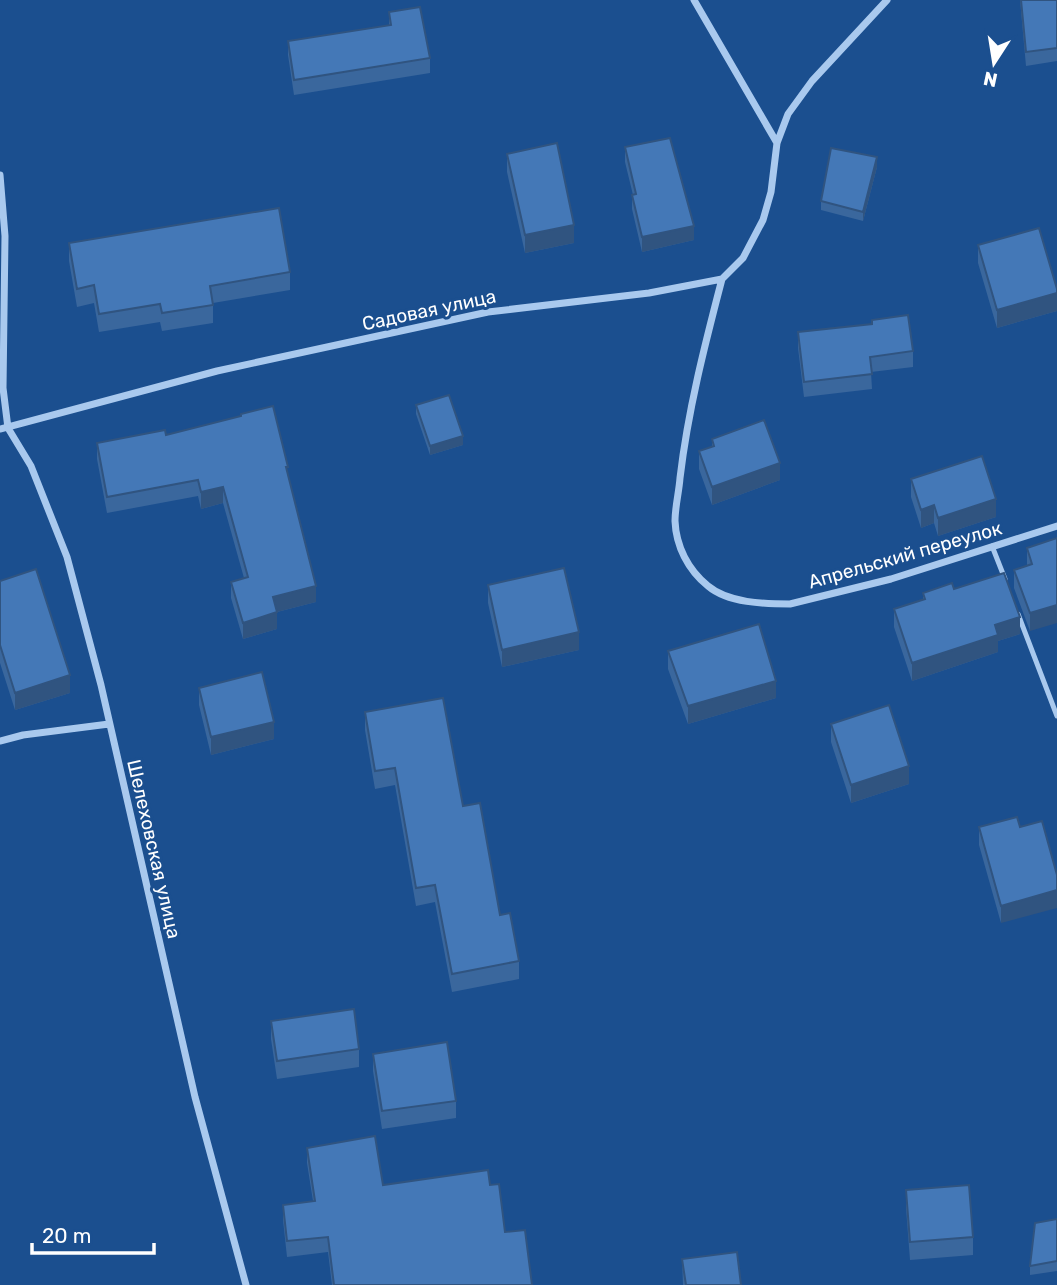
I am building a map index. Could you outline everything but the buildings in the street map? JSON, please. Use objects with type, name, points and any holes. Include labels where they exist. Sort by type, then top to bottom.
[{"type":"street","points":[[694,0],[778,143]]},
{"type":"street","points":[[722,279],[743,258],[762,219],[771,192],[778,143],[788,114],[798,99],[887,0]]},
{"type":"street","points":[[0,175],[5,248],[2,388],[4,429]]},
{"type":"street","name":"Садовая улица","points":[[4,429],[217,371],[488,312],[649,293],[722,279]]},
{"type":"street","name":"Апрельский переулок","points":[[722,279],[702,356],[683,449],[675,521],[680,547],[687,563],[709,587],[725,596],[790,604],[891,579],[1057,526]]},
{"type":"street","name":"Шелеховская улица","points":[[4,429],[30,466],[67,557],[109,724],[195,1097],[246,1285]]},
{"type":"street","points":[[0,741],[23,735],[109,724]]},
{"type":"lane","points":[[992,547],[1007,586]]},
{"type":"lane","points":[[1017,612],[1057,716]]}]
